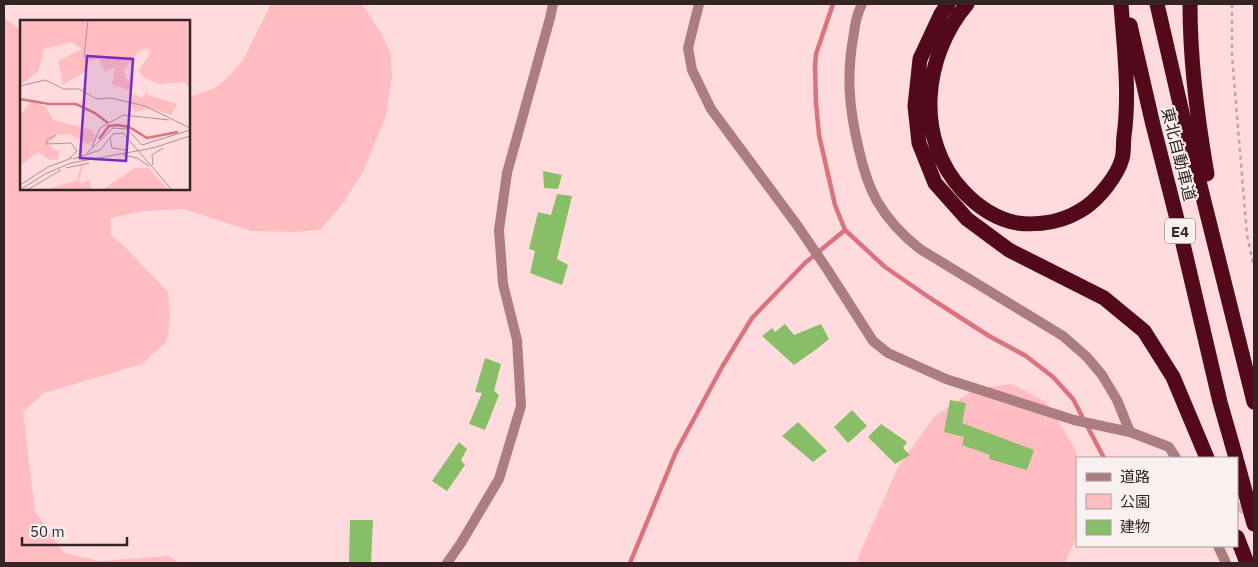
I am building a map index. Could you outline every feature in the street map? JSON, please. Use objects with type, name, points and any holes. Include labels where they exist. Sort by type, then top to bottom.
[{"type":"highway","points":[[948,4],[941,14],[920,60],[915,106],[919,143],[934,183],[967,219],[1009,250],[1104,298],[1144,331],[1173,377],[1207,457]]},
{"type":"highway","points":[[967,4],[948,33],[932,74],[930,116],[938,154],[957,186],[972,201],[990,214],[1008,221],[1029,224],[1054,222],[1076,214],[1094,201],[1110,181],[1122,159],[1126,120],[1123,4]]},
{"type":"highway","name":"東北自動車道","points":[[1123,4],[1180,231],[1220,402],[1236,457]]},
{"type":"highway","name":"東北自動車道","points":[[1158,4],[1183,117],[1254,402]]},
{"type":"highway","points":[[1190,4],[1190,37],[1197,114],[1226,289]]},
{"type":"highway","points":[[1238,466],[1254,524]]},
{"type":"highway","points":[[1238,540],[1247,563]]},
{"type":"street","points":[[447,563],[498,480],[521,406],[517,340],[503,284],[499,230],[507,173],[553,4]]},
{"type":"street","points":[[699,4],[688,48],[692,70],[711,109],[797,225],[873,341],[888,353],[946,379],[1074,420],[1130,432],[1169,447],[1175,457]]},
{"type":"street","points":[[862,4],[849,55],[851,114],[868,183],[877,201],[903,236],[920,249],[1063,336],[1087,357],[1102,375],[1114,396],[1130,432]]},
{"type":"street","points":[[1218,547],[1226,563]]},
{"type":"path","points":[[1232,4],[1232,56],[1246,225],[1254,268]]},
{"type":"green space","points":[[271,4],[362,4],[381,33],[391,54],[392,76],[386,116],[364,170],[344,202],[320,230],[294,232],[251,231],[184,209],[144,211],[110,218],[111,235],[168,292],[170,319],[167,341],[142,364],[44,393],[23,412],[35,512],[64,553],[99,561],[169,556],[179,563],[4,563],[4,18],[20,29],[20,190],[190,190],[190,97],[215,88],[243,60]]},
{"type":"green space","points":[[1012,384],[1046,402],[1074,447],[1078,457],[1076,457],[1076,537],[1065,563],[857,563],[898,467],[934,417],[975,389]]},
{"type":"building","points":[[543,171],[562,175],[558,189],[544,188]]},
{"type":"building","points":[[557,194],[572,196],[557,259],[568,265],[562,285],[530,273],[535,251],[529,249],[538,212],[551,215]]},
{"type":"building","points":[[785,324],[794,335],[821,324],[829,339],[794,365],[762,336],[772,328],[775,332]]},
{"type":"building","points":[[485,358],[501,364],[494,391],[499,395],[485,430],[469,424],[482,393],[475,392]]},
{"type":"building","points":[[950,400],[966,403],[962,423],[1034,450],[1027,470],[989,459],[990,455],[962,445],[964,437],[944,432]]},
{"type":"building","points":[[852,410],[867,426],[848,443],[834,427]]},
{"type":"building","points":[[798,422],[827,451],[813,462],[782,436]]},
{"type":"building","points":[[881,424],[907,442],[903,448],[910,455],[895,464],[868,437]]},
{"type":"building","points":[[459,442],[467,449],[461,460],[465,465],[447,491],[432,481]]},
{"type":"building","points":[[350,520],[373,520],[371,563],[349,563]]},
{"type":"waterway","points":[[833,4],[816,54],[816,103],[819,135],[835,205],[845,230],[885,267],[989,336],[1026,356],[1053,377],[1073,399],[1103,457]]},
{"type":"waterway","points":[[630,563],[676,452],[722,367],[752,318],[805,263],[845,230]]},
{"type":"tunnel","points":[[1238,507],[1254,511]]}]
